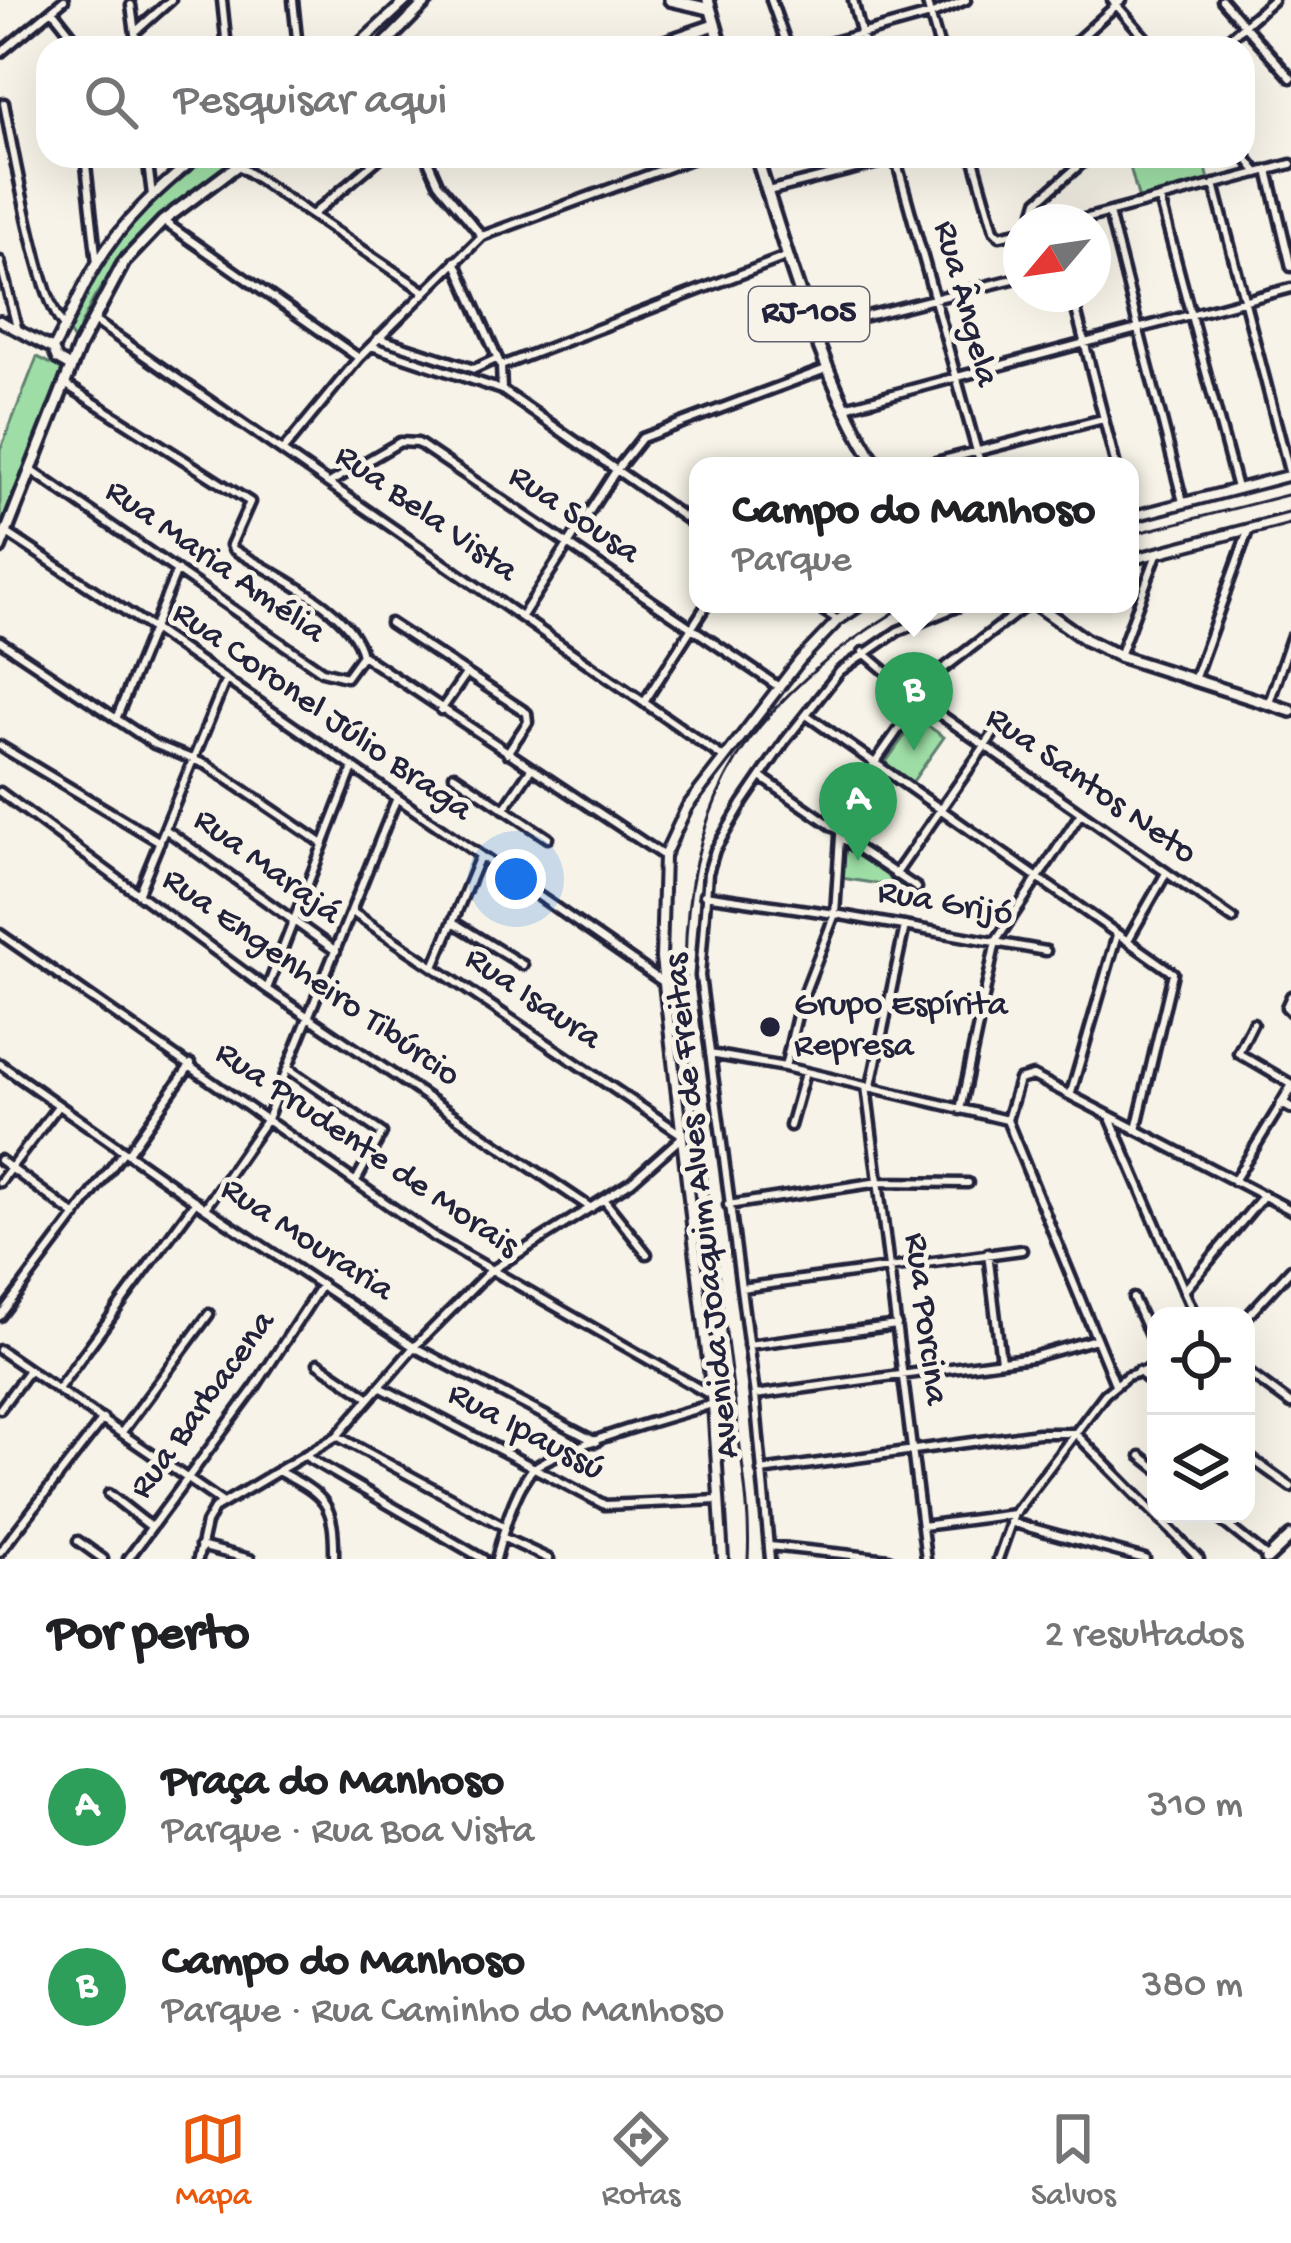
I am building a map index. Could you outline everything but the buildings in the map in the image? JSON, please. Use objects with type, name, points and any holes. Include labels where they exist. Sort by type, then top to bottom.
[{"type":"main road","points":[[394,35],[428,0]]},
{"type":"main road","points":[[670,0],[709,4],[718,36]]},
{"type":"main road","points":[[681,36],[714,25]]},
{"type":"main road","points":[[0,548],[79,347],[124,262],[163,221],[234,168]]},
{"type":"main road","name":"RJ-105","points":[[760,168],[815,329],[845,406],[872,457]]},
{"type":"main road","points":[[1045,613],[1119,656],[1291,711]]},
{"type":"main road","points":[[1267,1558],[1291,1536]]},
{"type":"street","points":[[0,53],[64,0]]},
{"type":"street","points":[[135,32],[171,0]]},
{"type":"street","points":[[222,0],[226,36]]},
{"type":"street","points":[[293,0],[297,36]]},
{"type":"street","points":[[368,36],[407,0]]},
{"type":"street","points":[[771,0],[784,36]]},
{"type":"street","points":[[853,0],[861,34]]},
{"type":"street","points":[[926,0],[936,36]]},
{"type":"street","points":[[854,36],[966,0]]},
{"type":"street","points":[[1222,0],[1253,36]]},
{"type":"street","points":[[1232,36],[1273,0]]},
{"type":"street","points":[[1082,36],[1117,2],[1144,36]]},
{"type":"street","points":[[131,5],[135,36]]},
{"type":"street","points":[[52,10],[71,36]]},
{"type":"street","points":[[1255,38],[1291,78]]},
{"type":"street","points":[[4,103],[45,289],[64,327]]},
{"type":"street","points":[[1111,212],[1291,164]]},
{"type":"street","points":[[86,168],[97,262]]},
{"type":"street","points":[[149,168],[152,195]]},
{"type":"street","points":[[53,350],[97,262],[152,195],[184,168]]},
{"type":"street","points":[[242,168],[424,292]]},
{"type":"street","points":[[312,215],[368,168]]},
{"type":"street","points":[[432,168],[438,184],[482,236]]},
{"type":"street","points":[[284,449],[370,346],[482,236],[666,168]]},
{"type":"street","points":[[830,168],[832,174]]},
{"type":"street","points":[[768,191],[855,168]]},
{"type":"street","name":"Rua Ângela","points":[[899,168],[979,457]]},
{"type":"street","points":[[976,168],[993,227],[1003,235]]},
{"type":"street","points":[[1037,204],[1076,168]]},
{"type":"street","points":[[1255,168],[1258,172]]},
{"type":"street","points":[[1268,170],[1291,267]]},
{"type":"street","points":[[1139,514],[1290,475],[1214,184]]},
{"type":"street","points":[[1160,200],[1237,488]]},
{"type":"street","points":[[163,221],[359,358]]},
{"type":"street","points":[[1111,221],[1184,502]]},
{"type":"street","points":[[378,338],[476,369],[788,256]]},
{"type":"street","points":[[0,261],[18,331]]},
{"type":"street","points":[[455,261],[498,362],[502,390]]},
{"type":"street","points":[[815,329],[1003,282]]},
{"type":"street","points":[[845,406],[1291,288]]},
{"type":"street","points":[[1076,312],[1114,457]]},
{"type":"street","name":"Rua Bela Vista","points":[[93,320],[724,758]]},
{"type":"street","points":[[0,321],[53,350],[57,359],[71,367]]},
{"type":"street","points":[[370,346],[502,390],[689,521]]},
{"type":"street","points":[[53,350],[79,347]]},
{"type":"street","points":[[522,616],[634,446],[656,430],[830,367]]},
{"type":"street","points":[[65,384],[250,502],[233,549],[350,628],[362,655],[664,856]]},
{"type":"street","points":[[954,457],[1103,419]]},
{"type":"street","name":"Rua Sousa","points":[[331,482],[400,442],[412,441],[779,687]]},
{"type":"street","name":"Rua Maria Amélia","points":[[31,470],[322,671],[346,677],[362,655]]},
{"type":"street","points":[[1139,558],[1291,518]]},
{"type":"street","points":[[1194,680],[1247,530]]},
{"type":"street","name":"Rua Coronel Júlio Braga","points":[[6,533],[153,629],[663,982]]},
{"type":"street","points":[[1139,601],[1156,554]]},
{"type":"street","points":[[116,719],[177,570]]},
{"type":"street","points":[[645,701],[701,613]]},
{"type":"street","points":[[827,613],[838,620]]},
{"type":"street","points":[[723,1559],[712,1400],[663,982],[664,856],[687,807],[724,758],[779,687],[848,613]]},
{"type":"street","name":"Avenida Joaquim Alves de Freitas","points":[[770,1559],[755,1395],[700,976],[704,895],[715,850],[784,741],[840,671],[863,652],[940,613]]},
{"type":"street","points":[[785,1066],[799,1007],[836,914],[846,806],[948,663],[1018,613]]},
{"type":"street","points":[[1119,656],[1135,613]]},
{"type":"street","points":[[390,623],[524,710],[528,722],[507,753]]},
{"type":"street","points":[[1268,704],[1291,638]]},
{"type":"street","points":[[0,641],[154,744],[194,758],[323,844]]},
{"type":"street","name":"Rua Santos Neto","points":[[863,652],[918,699],[1233,919]]},
{"type":"street","points":[[441,710],[466,674]]},
{"type":"street","points":[[139,892],[226,680]]},
{"type":"street","points":[[807,716],[1171,971],[1174,979],[1136,1130]]},
{"type":"street","points":[[895,875],[1005,717]]},
{"type":"street","points":[[0,746],[160,842]]},
{"type":"street","points":[[267,988],[352,768]]},
{"type":"street","points":[[504,809],[531,769]]},
{"type":"street","points":[[454,775],[548,838]]},
{"type":"street","points":[[761,777],[917,888]]},
{"type":"street","name":"Rua Engenheiro Tibúrcio","points":[[0,792],[267,988],[591,1208]]},
{"type":"street","points":[[205,1208],[267,1119],[396,800]]},
{"type":"street","points":[[961,1109],[996,941],[1082,813]]},
{"type":"street","name":"Rua Marajá","points":[[165,829],[336,951]]},
{"type":"street","points":[[434,967],[480,856]]},
{"type":"street","points":[[1128,940],[1166,874]]},
{"type":"street","name":"Rua Grijó","points":[[704,895],[1046,951]]},
{"type":"street","name":"Rua Isaura","points":[[352,912],[682,1135]]},
{"type":"street","points":[[453,922],[523,965]]},
{"type":"street","name":"Rua Porcina","points":[[905,926],[869,1086],[926,1559]]},
{"type":"street","name":"Rua Prudente de Morais","points":[[0,934],[489,1272],[712,1400]]},
{"type":"street","points":[[1071,1094],[1117,935]]},
{"type":"street","points":[[1291,995],[1286,1005],[1291,1012]]},
{"type":"street","points":[[1234,1181],[1286,1105],[1291,1086],[1238,1053],[1253,1023]]},
{"type":"street","points":[[710,1054],[785,1066],[1007,1120]]},
{"type":"street","name":"Rua Mouraria","points":[[0,1064],[414,1347],[596,1442]]},
{"type":"street","points":[[0,1316],[191,1064]]},
{"type":"street","points":[[289,1069],[382,1133],[356,1181]]},
{"type":"street","points":[[790,1126],[805,1073]]},
{"type":"street","points":[[1115,1384],[1007,1120],[1024,1076],[1071,1094],[1291,1210]]},
{"type":"street","points":[[0,1182],[58,1106]]},
{"type":"street","points":[[1110,1116],[1191,1307]]},
{"type":"street","points":[[198,1559],[209,1515],[337,1436],[414,1347],[489,1272],[604,1200],[651,1166],[682,1135]]},
{"type":"street","points":[[0,1160],[76,1216]]},
{"type":"street","points":[[728,1205],[879,1182],[968,1183]]},
{"type":"street","points":[[1184,1292],[1264,1195]]},
{"type":"street","points":[[604,1200],[646,1254]]},
{"type":"street","points":[[58,1389],[196,1201]]},
{"type":"street","points":[[741,1288],[1022,1250]]},
{"type":"street","points":[[988,1253],[1001,1361]]},
{"type":"street","points":[[1255,1308],[1291,1269]]},
{"type":"street","name":"Rua Barbacena","points":[[128,1559],[266,1371],[322,1284]]},
{"type":"street","points":[[1133,1298],[1147,1329]]},
{"type":"street","points":[[122,1433],[209,1314]]},
{"type":"street","points":[[748,1345],[897,1324]]},
{"type":"street","points":[[755,1395],[1047,1354],[1096,1339]]},
{"type":"street","points":[[0,1350],[223,1503]]},
{"type":"street","points":[[318,1364],[370,1398]]},
{"type":"street","points":[[998,1559],[1012,1518],[1075,1433],[1115,1384],[1147,1369]]},
{"type":"street","points":[[0,1409],[29,1370]]},
{"type":"street","points":[[1138,1371],[1147,1378]]},
{"type":"street","points":[[1255,1378],[1291,1404]]},
{"type":"street","name":"Rua Ipaussú","points":[[380,1387],[531,1469],[615,1507],[722,1499]]},
{"type":"street","points":[[496,1559],[531,1469],[712,1400]]},
{"type":"street","points":[[0,1552],[103,1419]]},
{"type":"street","points":[[761,1471],[1038,1433],[1075,1433],[1199,1559]]},
{"type":"street","points":[[337,1436],[505,1527]]},
{"type":"street","points":[[304,1456],[483,1559]]},
{"type":"street","points":[[1141,1456],[1147,1461]]},
{"type":"street","points":[[1255,1461],[1291,1487]]},
{"type":"street","points":[[278,1472],[313,1491],[329,1507],[334,1520],[334,1559]]},
{"type":"street","points":[[109,1494],[151,1527]]},
{"type":"street","points":[[922,1526],[1012,1518],[1145,1559]]},
{"type":"street","points":[[1224,1523],[1267,1558]]},
{"type":"street","points":[[502,1537],[549,1559]]},
{"type":"street","points":[[78,1541],[103,1559]]},
{"type":"street","points":[[200,1546],[250,1559]]},
{"type":"street","points":[[770,1546],[889,1559]]},
{"type":"green space","points":[[190,168],[228,168],[133,244],[95,296],[80,337],[73,339],[68,331],[92,281],[124,234]]},
{"type":"green space","points":[[1130,168],[1206,168],[1209,180],[1139,200]]},
{"type":"green space","points":[[37,357],[65,371],[0,537],[0,451]]},
{"type":"green space","points":[[917,718],[944,737],[911,784],[884,765]]},
{"type":"green space","points":[[846,845],[918,890],[841,878]]},
{"type":"railway","points":[[1139,533],[1291,494]]},
{"type":"railway","points":[[748,1559],[745,1486],[688,1027],[685,975],[693,874],[706,825],[726,778],[761,725],[805,679],[894,613]]},
{"type":"place","name":"Campo do Manhoso","points":[[914,751]]},
{"type":"place","name":"Praça do Manhoso","points":[[858,861]]},
{"type":"place","name":"Grupo Espírita Represa","points":[[770,1027]]}]
